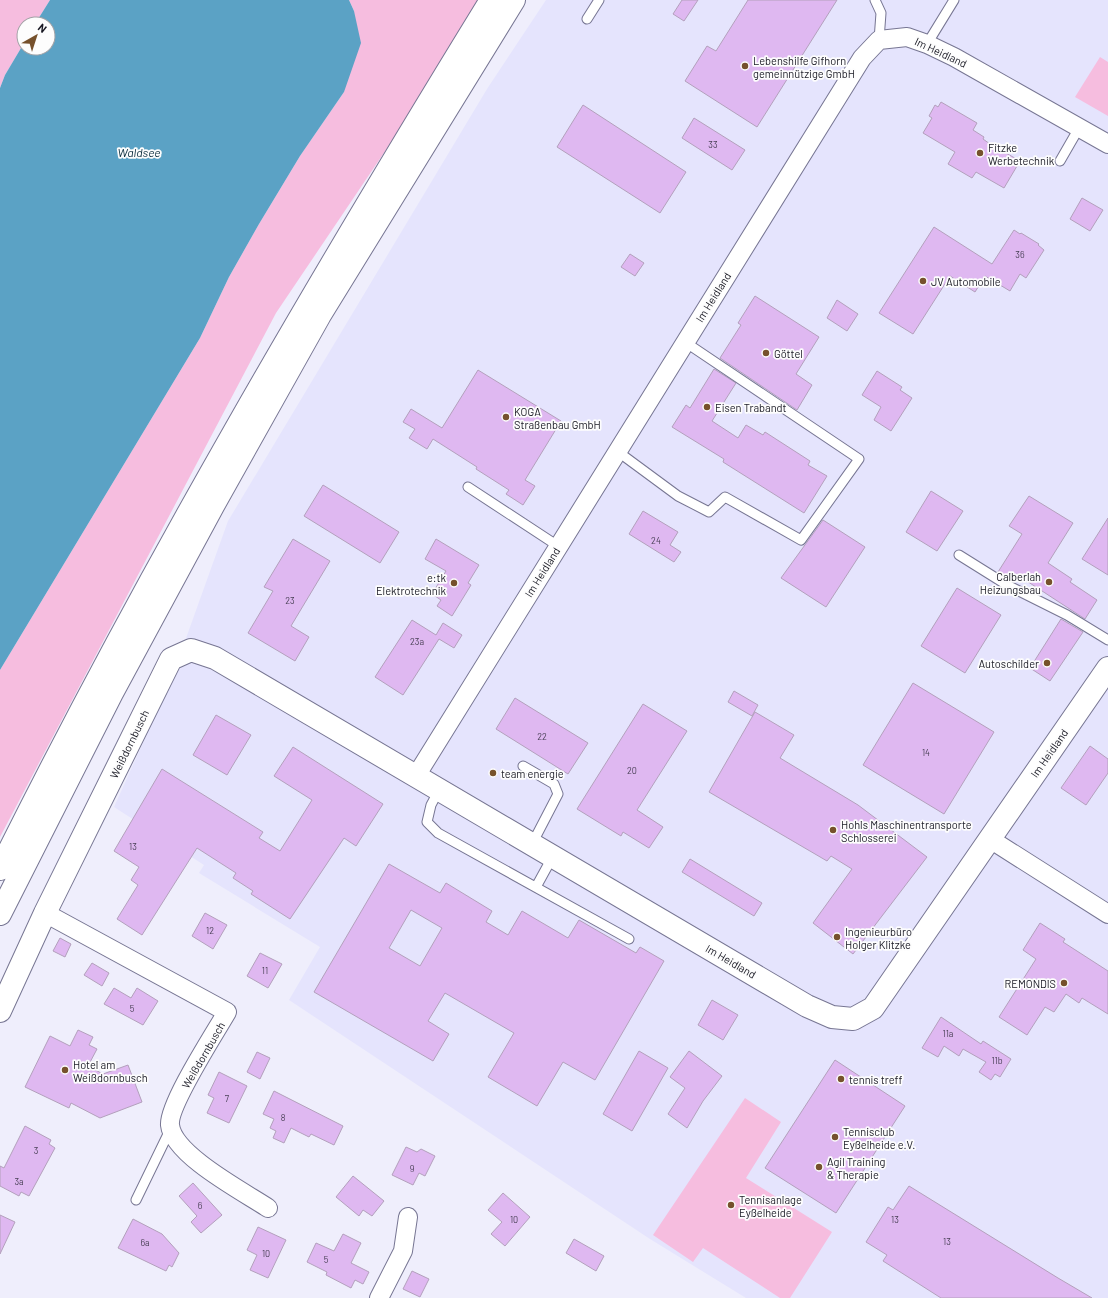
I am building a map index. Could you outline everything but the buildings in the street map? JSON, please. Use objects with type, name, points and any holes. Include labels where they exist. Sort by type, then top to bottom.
[{"type":"main road","points":[[0,869],[91,693],[190,509],[332,262],[491,0]]},
{"type":"main road","points":[[0,914],[109,700],[213,506],[320,316],[514,0]]},
{"type":"main road","name":"Weißdornbusch","points":[[0,1011],[45,913],[171,659],[191,650],[215,658]]},
{"type":"main road","name":"Im Heidland","points":[[215,658],[807,1006],[832,1017],[853,1019],[873,1008],[1108,668]]},
{"type":"street","name":"Im Heidland","points":[[416,776],[862,58],[879,40],[907,37],[954,56],[1108,144]]},
{"type":"street","points":[[990,839],[1108,914]]},
{"type":"street","name":"Weißdornbusch","points":[[45,913],[227,1012],[174,1105],[170,1124],[171,1129]]},
{"type":"street","points":[[171,1129],[172,1135],[195,1162],[268,1208]]},
{"type":"street","points":[[379,1298],[403,1251],[408,1217]]},
{"type":"lane","points":[[587,19],[599,0]]},
{"type":"lane","points":[[875,0],[881,13],[879,40]]},
{"type":"lane","points":[[927,44],[954,0]]},
{"type":"lane","points":[[1060,161],[1079,128]]},
{"type":"lane","points":[[617,451],[678,496],[709,512],[724,497],[801,540],[859,459],[685,342]]},
{"type":"lane","points":[[468,487],[558,546]]},
{"type":"lane","points":[[958,555],[1007,585],[1067,614],[1108,640]]},
{"type":"lane","points":[[523,766],[554,784],[558,794],[532,844]]},
{"type":"lane","points":[[439,790],[430,805],[427,822],[438,833],[629,939]]},
{"type":"lane","points":[[536,887],[553,856]]},
{"type":"lane","points":[[136,1200],[171,1129]]},
{"type":"shaded area","points":[[0,0],[50,0],[40,16],[16,16],[16,56],[5,75],[0,88]]},
{"type":"shaded area","points":[[349,0],[487,0],[276,313],[0,837],[0,670],[200,338],[229,277],[259,224],[300,156],[344,92],[354,11]]},
{"type":"shaded area","points":[[546,0],[1108,0],[1108,1298],[746,1298],[650,1239],[289,1000],[320,947],[199,873],[204,865],[114,807],[170,683],[228,521],[487,89]]},
{"type":"shaded area","points":[[1100,57],[1108,62],[1108,116],[1075,97]]},
{"type":"shaded area","name":"Tennisanlage Eyßelheide","points":[[745,1098],[781,1122],[746,1178],[832,1232],[790,1298],[780,1298],[703,1248],[693,1262],[653,1235]]},
{"type":"water","name":"Waldsee","points":[[50,0],[349,0],[354,11],[361,43],[344,92],[300,156],[259,224],[229,277],[200,338],[0,670],[0,88],[5,75],[16,56],[56,56],[56,16],[40,16]]},
{"type":"place","name":"Lebenshilfe Gifhorn gemeinnützige GmbH","points":[[745,66]]},
{"type":"place","name":"Fitzke Werbetechnik","points":[[980,153]]},
{"type":"place","name":"JV Automobile","points":[[923,281]]},
{"type":"place","name":"Göttel","points":[[766,353]]},
{"type":"place","name":"Eisen Trabandt","points":[[707,407]]},
{"type":"place","name":"KOGA Straßenbau GmbH","points":[[506,417]]},
{"type":"place","name":"Calberlah Heizungsbau","points":[[1049,582]]},
{"type":"place","name":"e:tk Elektrotechnik","points":[[454,583]]},
{"type":"place","name":"Autoschilder","points":[[1047,663]]},
{"type":"place","name":"team energie","points":[[493,773]]},
{"type":"place","name":"Hohls Maschinentransporte Schlosserei","points":[[833,830]]},
{"type":"place","name":"Ingenieurbüro Holger Klitzke","points":[[837,937]]},
{"type":"place","name":"REMONDIS","points":[[1064,983]]},
{"type":"place","name":"Hotel am Weißdornbusch","points":[[65,1070]]},
{"type":"place","name":"tennis treff","points":[[841,1079]]},
{"type":"place","name":"Tennisclub Eyßelheide e.V.","points":[[835,1137]]},
{"type":"place","name":"Agil Training & Therapie","points":[[819,1167]]},
{"type":"place","name":"Tennisanlage Eyßelheide","points":[[731,1205]]}]
